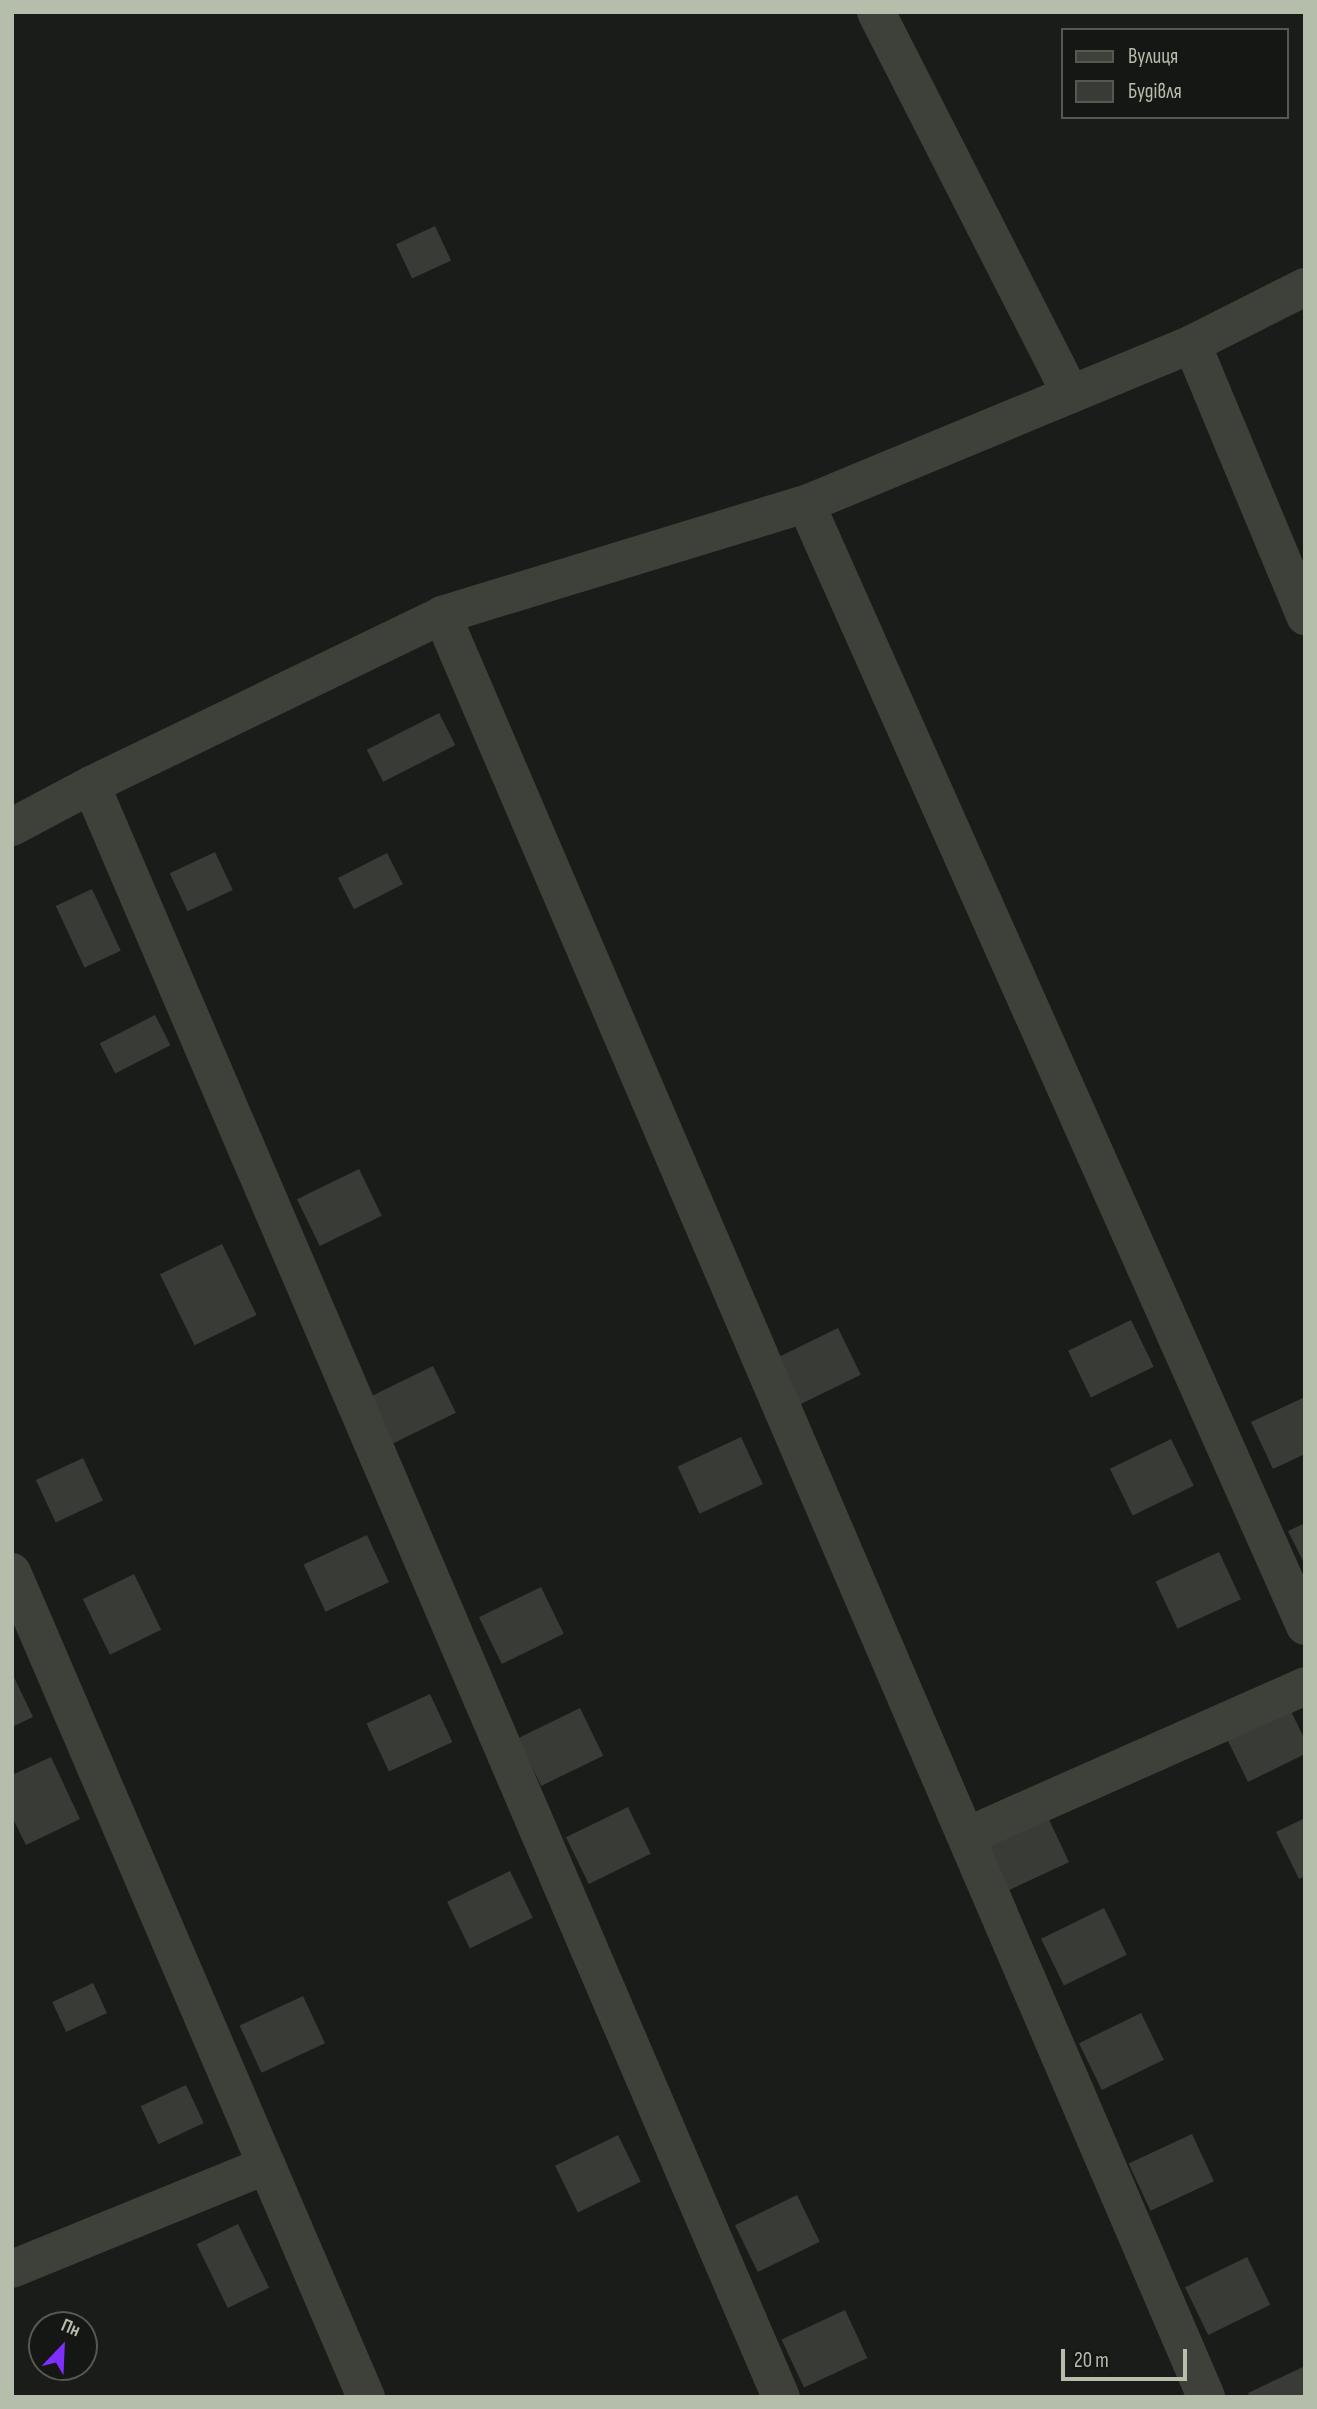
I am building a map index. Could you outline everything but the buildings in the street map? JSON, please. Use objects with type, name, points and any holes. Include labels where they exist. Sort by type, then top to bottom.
[{"type":"street","points":[[876,12],[1071,394]]},
{"type":"street","points":[[12,827],[91,785],[442,615],[806,504],[1192,344],[1305,287]]},
{"type":"street","points":[[1192,344],[1305,616]]},
{"type":"street","points":[[806,504],[1305,1626]]},
{"type":"street","points":[[442,615],[1206,2397]]},
{"type":"street","points":[[91,785],[781,2397]]},
{"type":"street","points":[[12,1572],[366,2397]]},
{"type":"street","points":[[967,1836],[1305,1686]]},
{"type":"street","points":[[12,2269],[267,2165]]}]
